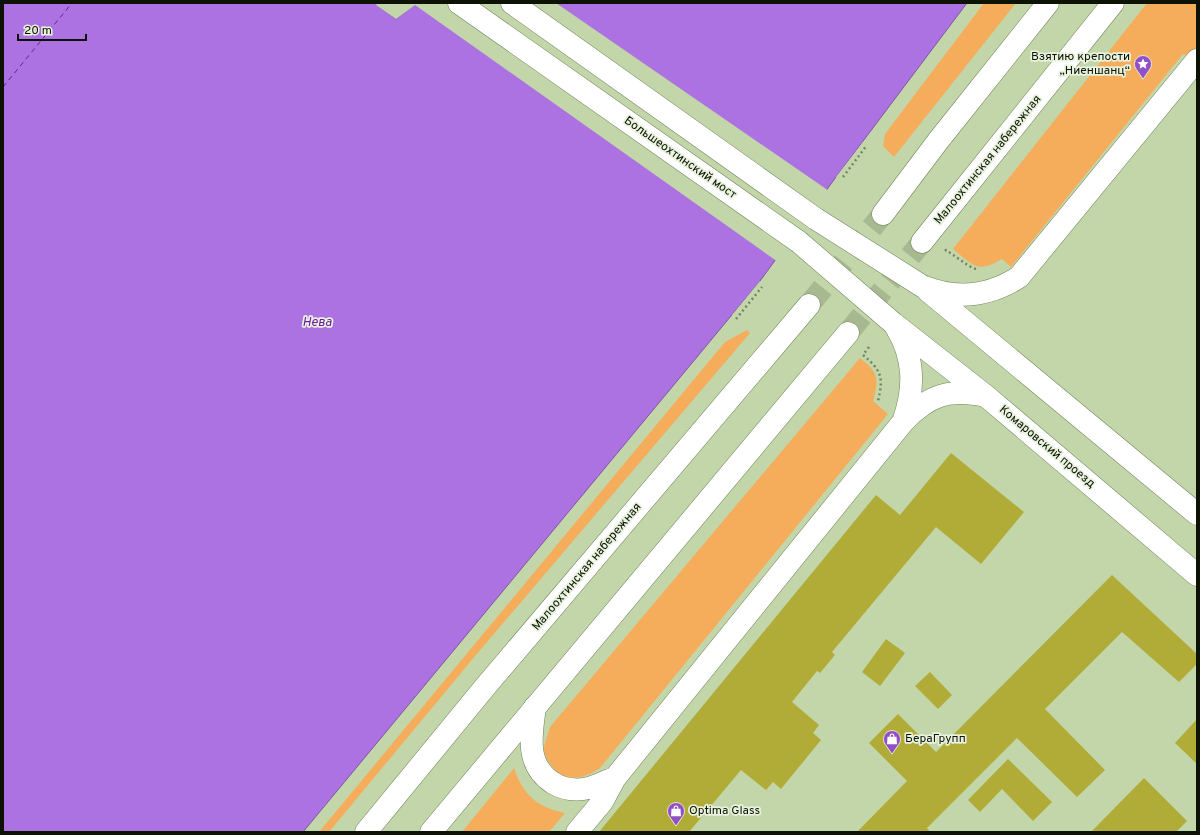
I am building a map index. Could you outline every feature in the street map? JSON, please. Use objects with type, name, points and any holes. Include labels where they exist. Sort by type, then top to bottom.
[{"type":"main road","name":"Большеохтинский мост","points":[[459,3],[799,242],[893,323]]},
{"type":"main road","points":[[512,3],[816,218],[922,286],[1197,514]]},
{"type":"main road","points":[[883,214],[938,141],[1048,3]]},
{"type":"main road","name":"Малоохтинская набережная","points":[[922,242],[1113,3]]},
{"type":"main road","points":[[922,286],[945,294],[970,295],[995,289],[1008,284],[1019,277],[1197,60]]},
{"type":"main road","name":"Малоохтинская набережная","points":[[366,832],[485,687],[809,305]]},
{"type":"main road","name":"Комаровский проезд","points":[[893,323],[986,396],[1197,575]]},
{"type":"main road","points":[[893,323],[906,348],[912,376],[908,406],[903,422]]},
{"type":"main road","points":[[431,832],[848,332]]},
{"type":"main road","points":[[577,832],[602,802],[615,778],[903,422],[926,402],[940,395],[955,392],[971,392],[986,396]]},
{"type":"main road","points":[[535,707],[531,735],[532,751],[536,766],[545,778],[559,786],[573,790],[588,788],[615,778]]},
{"type":"path","points":[[843,177],[867,145]]},
{"type":"path","points":[[942,256],[946,250],[969,266],[982,271]]},
{"type":"path","points":[[736,319],[762,287]]},
{"type":"path","points":[[869,347],[863,355],[876,367],[881,376],[882,388],[878,401]]},
{"type":"shaded area","points":[[984,3],[1016,3],[894,157],[883,146],[885,134]]},
{"type":"shaded area","points":[[1147,3],[1197,3],[1197,46],[1188,57],[1183,54],[1011,267],[1002,259],[994,264],[981,267],[971,263],[953,249]]},
{"type":"shaded area","points":[[747,330],[750,333],[476,655],[329,832],[319,832],[725,342]]},
{"type":"shaded area","points":[[860,358],[871,368],[876,377],[877,382],[873,401],[888,414],[600,768],[587,775],[574,778],[562,775],[556,771],[548,761],[544,750],[550,727]]},
{"type":"shaded area","points":[[514,768],[522,786],[532,798],[546,807],[565,813],[549,832],[462,832]]},
{"type":"water","name":"Нева","points":[[3,3],[377,3],[377,5],[396,19],[416,3],[967,3],[760,281],[303,832],[3,832]]},
{"type":"pier","points":[[377,3],[396,17],[414,3],[556,3],[829,191],[778,262],[415,5],[396,19],[376,5]]},
{"type":"pier","points":[[863,142],[865,143],[838,179],[836,177]]},
{"type":"pier","points":[[760,281],[762,282],[734,317],[732,315]]},
{"type":"building","points":[[951,453],[1024,512],[981,564],[936,527],[832,652],[835,655],[820,673],[817,671],[792,702],[819,725],[813,733],[821,740],[781,789],[773,782],[766,790],[741,770],[689,832],[599,832],[876,495],[900,515]]},
{"type":"building","points":[[1112,575],[1197,654],[1197,664],[1179,682],[1122,632],[1045,709],[1105,770],[1077,797],[1017,738],[927,828],[930,832],[857,832],[907,781],[869,743],[898,714],[936,752]]},
{"type":"building","points":[[886,639],[905,653],[880,686],[862,672]]},
{"type":"building","points":[[930,672],[952,695],[938,709],[915,686]]},
{"type":"building","points":[[1197,719],[1197,764],[1175,743]]},
{"type":"building","points":[[1008,759],[1052,802],[1033,821],[1002,789],[980,812],[968,800]]},
{"type":"building","points":[[1144,778],[1187,821],[1176,832],[1091,832]]},
{"type":"ferry route","points":[[3,87],[72,3]]},
{"type":"tunnel","points":[[809,305],[883,214]]},
{"type":"tunnel","points":[[848,333],[922,242]]},
{"type":"place","name":"Взятию крепости „Ниеншанц“","points":[[1143,79]]},
{"type":"place","name":"БераГрупп","points":[[892,754]]},
{"type":"place","name":"Optima Glass","points":[[676,826]]}]
